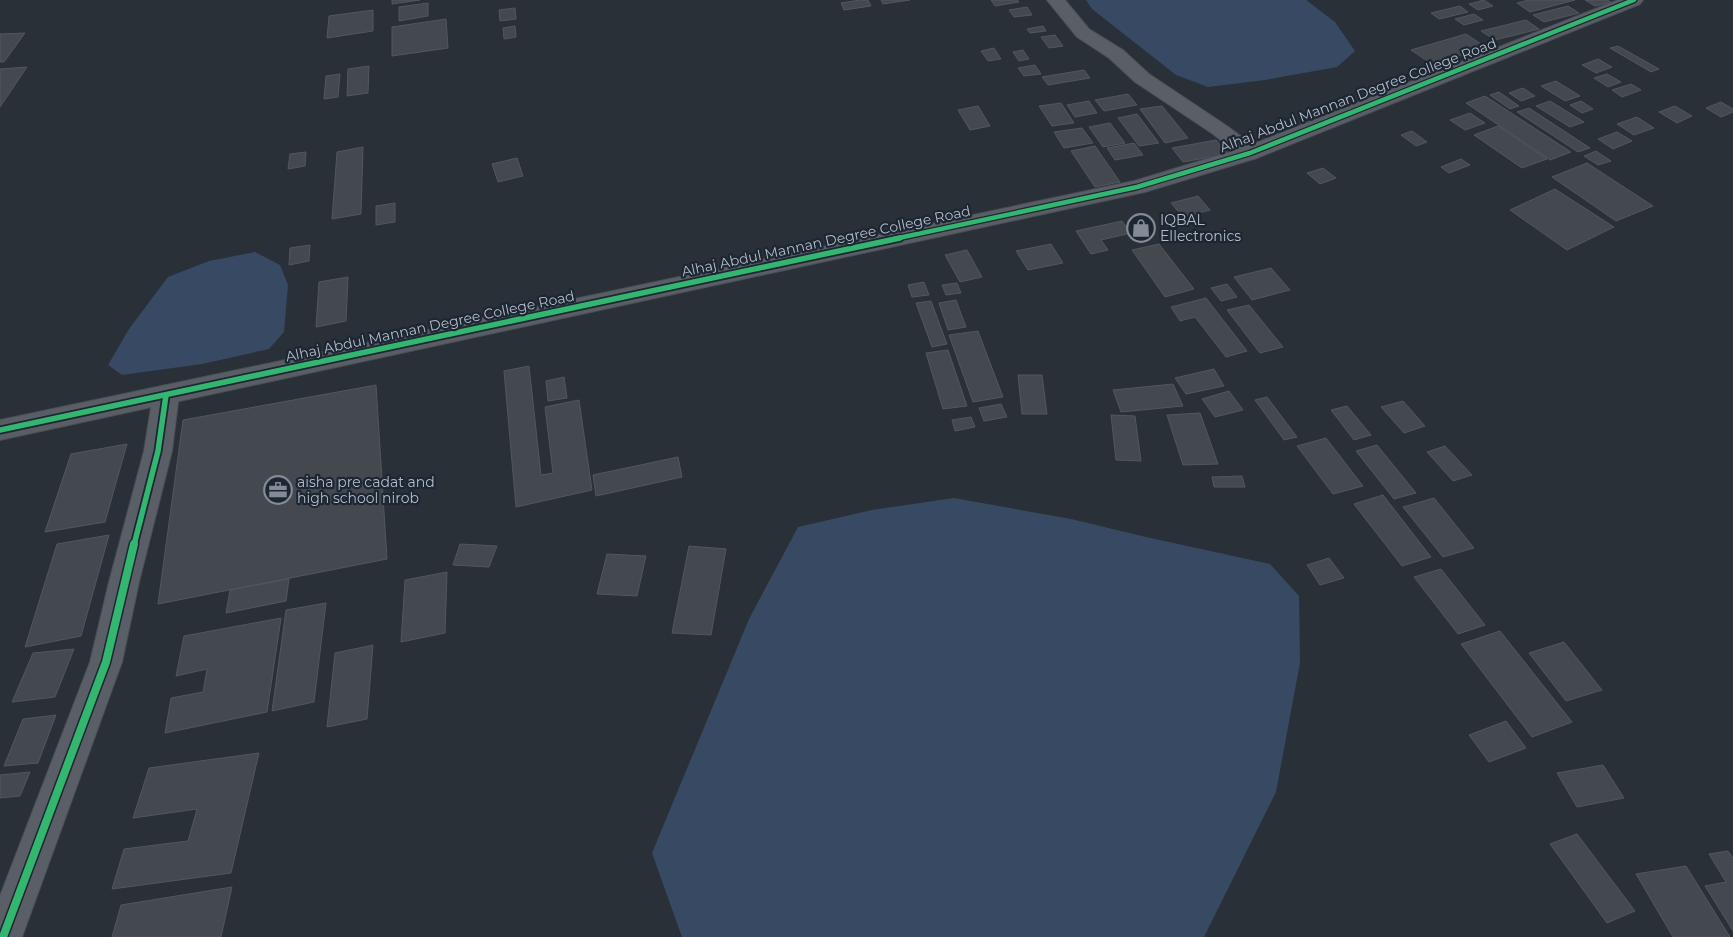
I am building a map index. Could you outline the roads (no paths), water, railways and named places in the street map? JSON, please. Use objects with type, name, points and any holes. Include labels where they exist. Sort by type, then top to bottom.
[{"type":"street","points":[[1056,0],[1083,33],[1116,54],[1142,78],[1220,130],[1250,153]]},
{"type":"street","name":"Alhaj Abdul Mannan Degree College Road","points":[[0,430],[1136,187],[1250,153],[1634,0]]},
{"type":"street","points":[[2,937],[106,662],[124,582],[158,451],[166,395]]},
{"type":"water","points":[[1086,0],[1306,0],[1335,22],[1355,51],[1337,67],[1265,80],[1208,87],[1176,75],[1092,9]]},
{"type":"water","points":[[255,252],[280,265],[288,285],[284,332],[269,349],[202,364],[122,375],[108,365],[129,329],[168,277],[209,261]]},
{"type":"water","points":[[954,498],[1071,519],[1270,564],[1299,596],[1300,663],[1276,792],[1204,937],[682,937],[652,853],[749,619],[798,527],[872,510]]},
{"type":"place","name":"IQBAL Ellectronics","points":[[1141,228]]},
{"type":"place","name":"aisha pre cadat and high school nirob","points":[[278,490]]}]
